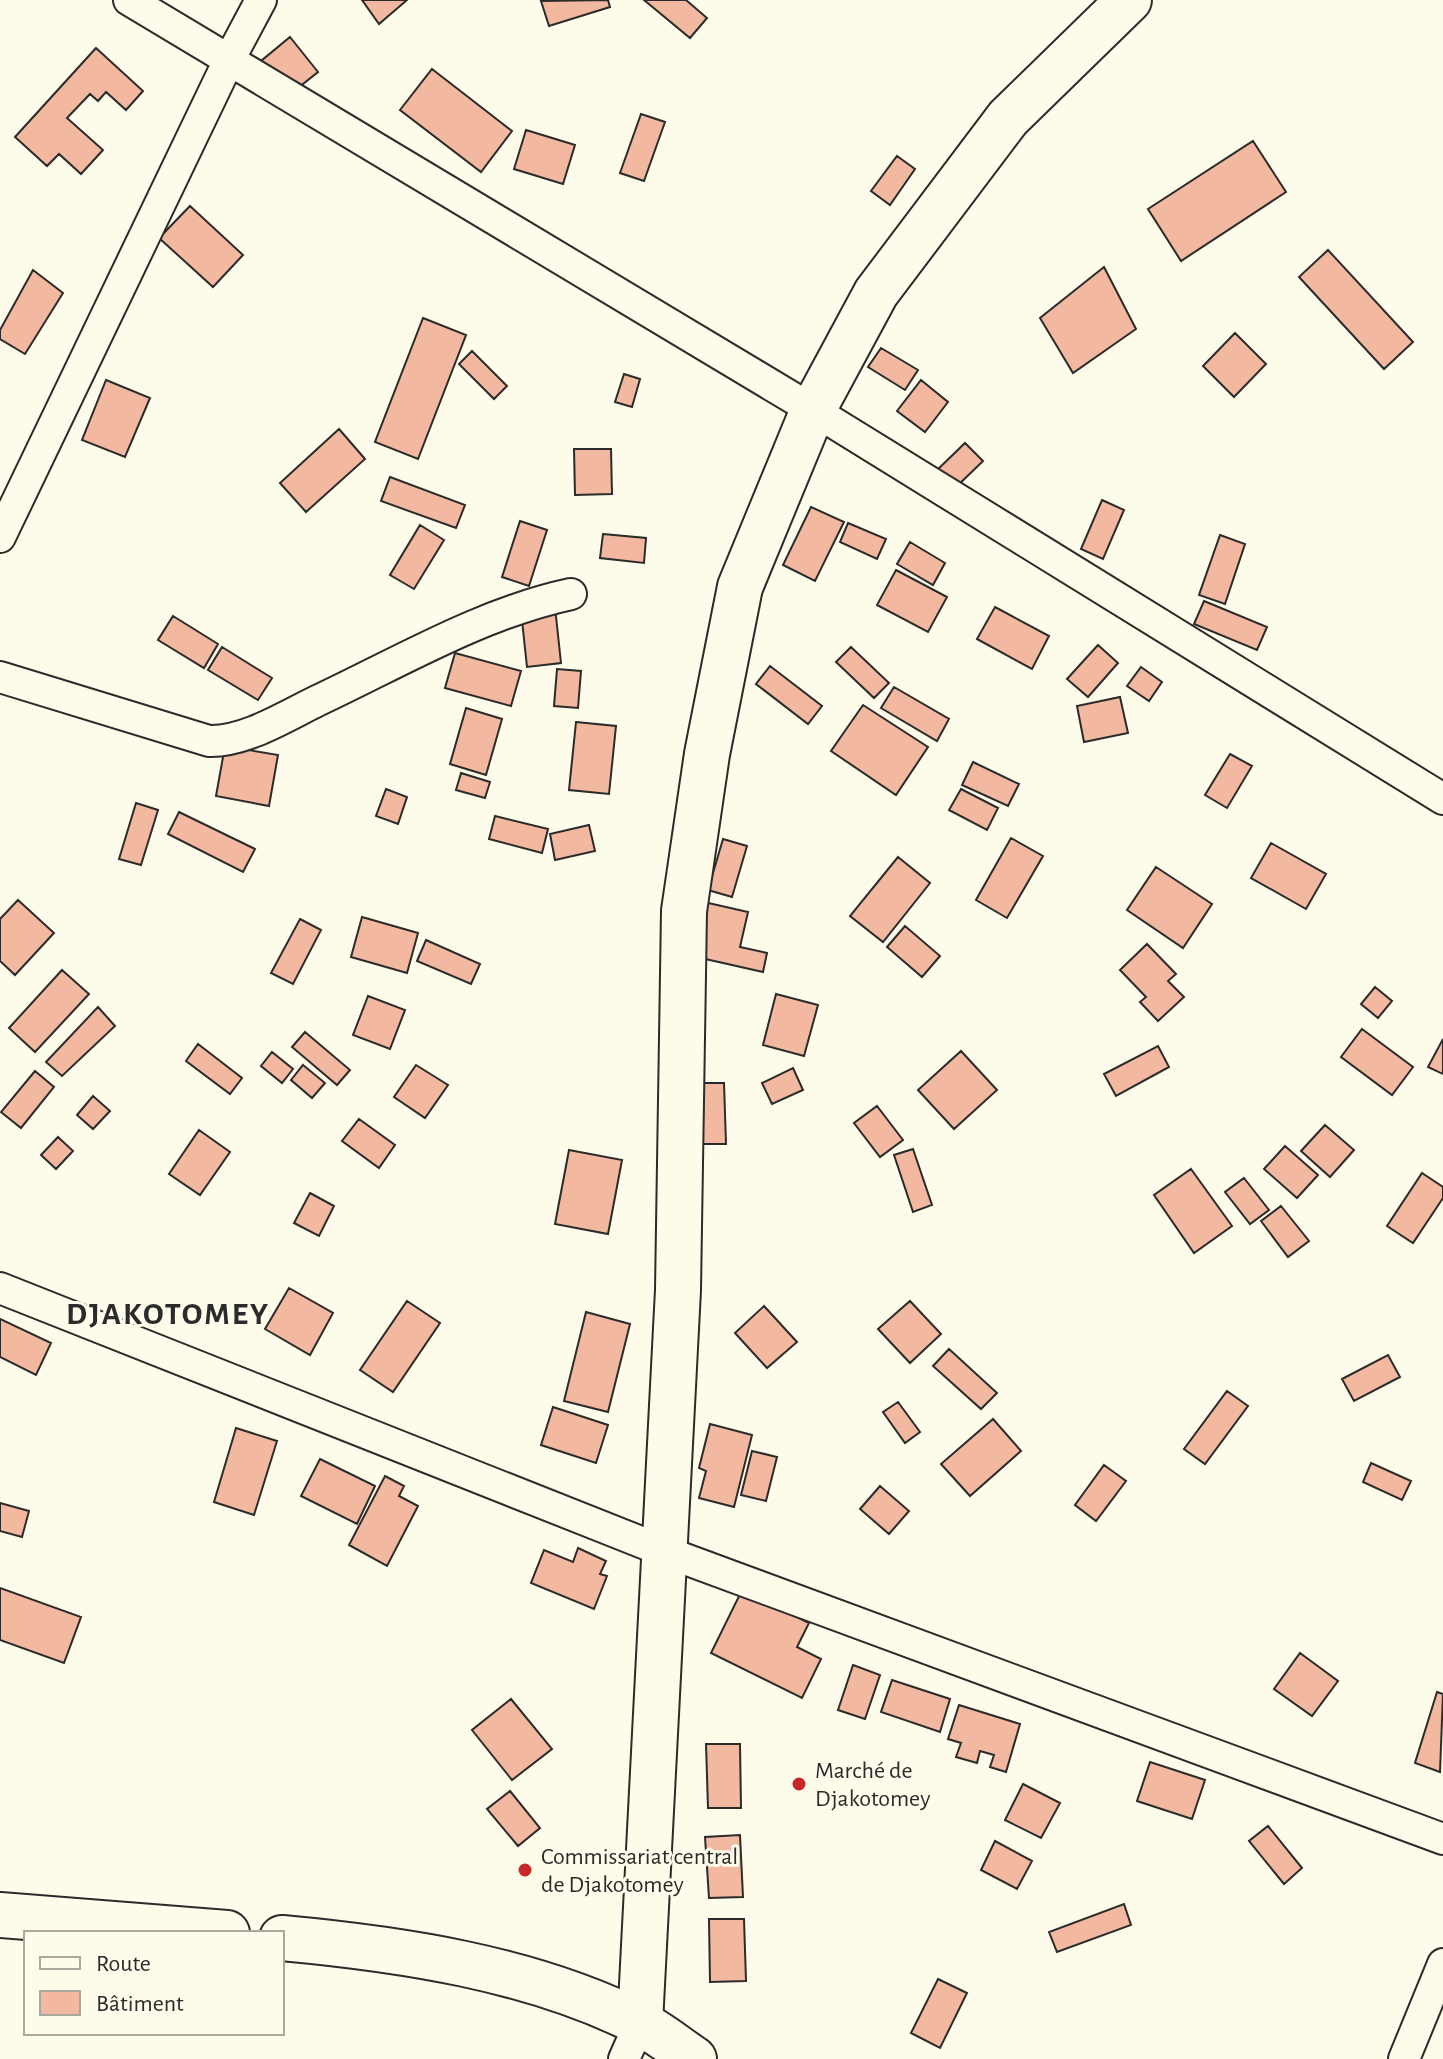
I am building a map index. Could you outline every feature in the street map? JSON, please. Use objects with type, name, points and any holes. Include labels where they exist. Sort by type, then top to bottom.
[{"type":"street","points":[[129,0],[813,410],[1443,799]]},
{"type":"street","points":[[0,537],[229,60],[261,0]]},
{"type":"street","points":[[632,2041],[666,1552],[678,1290],[684,911],[707,754],[740,587],[813,410],[876,293],[1008,118],[1129,0]]},
{"type":"street","points":[[0,677],[209,741],[223,741],[274,722],[514,608],[571,594]]},
{"type":"street","points":[[0,1288],[666,1552],[1443,1839]]},
{"type":"street","points":[[0,1915],[202,1931]]},
{"type":"street","points":[[284,1938],[461,1963],[585,1999],[632,2041],[694,2059]]},
{"type":"street","points":[[1404,2059],[1443,1964]]},
{"type":"building","points":[[362,0],[407,0],[379,24]]},
{"type":"building","points":[[608,0],[610,7],[549,26],[541,1]]},
{"type":"building","points":[[644,0],[686,0],[707,18],[690,38]]},
{"type":"building","points":[[290,37],[318,72],[289,95],[261,61]]},
{"type":"building","points":[[96,48],[143,91],[126,110],[106,92],[98,101],[90,94],[67,118],[103,150],[81,174],[59,154],[47,166],[15,137]]},
{"type":"building","points":[[432,69],[512,131],[481,172],[400,110]]},
{"type":"building","points":[[641,114],[665,122],[644,181],[620,173]]},
{"type":"building","points":[[526,130],[575,145],[563,184],[514,169]]},
{"type":"building","points":[[1253,141],[1286,192],[1181,261],[1148,209]]},
{"type":"building","points":[[897,156],[915,169],[890,205],[871,191]]},
{"type":"building","points":[[190,206],[243,255],[213,287],[159,238]]},
{"type":"building","points":[[1328,250],[1413,342],[1384,369],[1299,277]]},
{"type":"building","points":[[1104,267],[1136,329],[1073,373],[1040,318]]},
{"type":"building","points":[[33,270],[63,293],[25,354],[0,339],[0,330]]},
{"type":"building","points":[[423,318],[466,335],[418,459],[375,442]]},
{"type":"building","points":[[1235,333],[1266,364],[1234,397],[1203,366]]},
{"type":"building","points":[[881,348],[918,370],[905,390],[868,367]]},
{"type":"building","points":[[472,351],[507,386],[494,399],[459,364]]},
{"type":"building","points":[[624,374],[640,379],[632,407],[615,402]]},
{"type":"building","points":[[106,380],[150,398],[125,457],[82,440]]},
{"type":"building","points":[[921,380],[948,402],[925,432],[897,411]]},
{"type":"building","points":[[339,429],[365,459],[306,512],[280,483]]},
{"type":"building","points":[[965,443],[983,461],[952,491],[934,473]]},
{"type":"building","points":[[574,449],[611,449],[612,494],[575,495]]},
{"type":"building","points":[[390,477],[465,505],[456,528],[381,501]]},
{"type":"building","points":[[1102,500],[1124,510],[1103,559],[1081,549]]},
{"type":"building","points":[[811,507],[844,522],[815,581],[783,565]]},
{"type":"building","points":[[520,521],[547,530],[529,586],[502,577]]},
{"type":"building","points":[[848,523],[886,539],[877,559],[840,542]]},
{"type":"building","points":[[420,525],[444,540],[414,589],[390,575]]},
{"type":"building","points":[[603,534],[646,538],[644,563],[600,558]]},
{"type":"building","points":[[1220,535],[1245,544],[1225,604],[1199,595]]},
{"type":"building","points":[[910,542],[945,563],[933,585],[897,564]]},
{"type":"building","points":[[896,570],[947,597],[928,632],[877,605]]},
{"type":"building","points":[[1204,601],[1267,627],[1257,650],[1194,624]]},
{"type":"building","points":[[555,607],[561,663],[527,667],[521,611]]},
{"type":"building","points":[[995,607],[1049,636],[1032,669],[977,639]]},
{"type":"building","points":[[173,616],[218,644],[204,668],[158,640]]},
{"type":"building","points":[[1098,645],[1118,663],[1088,697],[1067,679]]},
{"type":"building","points":[[222,647],[272,678],[258,700],[208,670]]},
{"type":"building","points":[[851,647],[889,683],[874,698],[836,662]]},
{"type":"building","points":[[455,653],[521,671],[511,706],[445,688]]},
{"type":"building","points":[[770,666],[822,706],[808,724],[756,684]]},
{"type":"building","points":[[1141,667],[1162,682],[1149,701],[1127,686]]},
{"type":"building","points":[[557,669],[581,671],[578,708],[554,706]]},
{"type":"building","points":[[894,687],[949,719],[937,741],[881,708]]},
{"type":"building","points":[[1120,697],[1128,733],[1084,742],[1077,706]]},
{"type":"building","points":[[863,705],[928,747],[896,795],[831,751]]},
{"type":"building","points":[[466,708],[502,719],[486,775],[450,764]]},
{"type":"building","points":[[576,722],[616,726],[609,794],[569,790]]},
{"type":"building","points":[[225,746],[278,755],[269,806],[216,796]]},
{"type":"building","points":[[1230,754],[1252,766],[1227,808],[1205,795]]},
{"type":"building","points":[[973,762],[1019,784],[1008,806],[962,785]]},
{"type":"building","points":[[461,773],[490,782],[485,798],[456,790]]},
{"type":"building","points":[[386,789],[407,797],[398,824],[376,816]]},
{"type":"building","points":[[961,789],[998,808],[987,830],[949,810]]},
{"type":"building","points":[[136,803],[158,810],[141,865],[119,859]]},
{"type":"building","points":[[179,812],[255,849],[243,872],[168,834]]},
{"type":"building","points":[[495,816],[548,829],[542,853],[489,839]]},
{"type":"building","points":[[589,825],[595,851],[555,860],[550,834]]},
{"type":"building","points":[[1011,838],[1043,856],[1007,918],[976,900]]},
{"type":"building","points":[[723,839],[747,846],[732,897],[708,890]]},
{"type":"building","points":[[1271,843],[1326,874],[1306,909],[1251,878]]},
{"type":"building","points":[[898,857],[930,883],[883,942],[850,916]]},
{"type":"building","points":[[1156,867],[1212,904],[1183,948],[1127,910]]},
{"type":"building","points":[[18,900],[54,933],[15,975],[0,961],[0,919]]},
{"type":"building","points":[[704,902],[748,912],[740,947],[767,953],[763,972],[692,956]]},
{"type":"building","points":[[362,917],[418,933],[407,973],[351,957]]},
{"type":"building","points":[[300,919],[321,930],[293,984],[271,973]]},
{"type":"building","points":[[905,926],[940,956],[922,977],[887,947]]},
{"type":"building","points":[[426,940],[480,964],[471,984],[417,961]]},
{"type":"building","points":[[1147,944],[1176,974],[1168,981],[1184,997],[1158,1021],[1140,1002],[1146,997],[1120,970]]},
{"type":"building","points":[[62,970],[89,994],[35,1052],[9,1028]]},
{"type":"building","points":[[1375,987],[1392,1001],[1378,1018],[1361,1004]]},
{"type":"building","points":[[776,994],[818,1005],[804,1056],[763,1045]]},
{"type":"building","points":[[368,996],[405,1010],[390,1049],[353,1035]]},
{"type":"building","points":[[98,1007],[115,1026],[62,1076],[46,1062]]},
{"type":"building","points":[[1362,1029],[1413,1067],[1392,1095],[1341,1057]]},
{"type":"building","points":[[305,1032],[350,1070],[337,1085],[292,1047]]},
{"type":"building","points":[[1443,1039],[1443,1074],[1428,1067]]},
{"type":"building","points":[[198,1044],[242,1078],[230,1094],[186,1061]]},
{"type":"building","points":[[1158,1046],[1169,1067],[1116,1096],[1104,1074]]},
{"type":"building","points":[[961,1051],[997,1090],[954,1129],[918,1090]]},
{"type":"building","points":[[272,1052],[293,1069],[282,1083],[261,1066]]},
{"type":"building","points":[[303,1065],[325,1083],[312,1098],[291,1080]]},
{"type":"building","points":[[416,1065],[448,1085],[425,1118],[394,1097]]},
{"type":"building","points":[[793,1068],[803,1090],[772,1104],[762,1083]]},
{"type":"building","points":[[35,1071],[54,1087],[21,1128],[1,1112]]},
{"type":"building","points":[[698,1083],[724,1083],[726,1144],[699,1144]]},
{"type":"building","points":[[93,1096],[110,1111],[93,1129],[77,1115]]},
{"type":"building","points":[[877,1106],[903,1140],[880,1157],[854,1123]]},
{"type":"building","points":[[359,1119],[395,1145],[379,1168],[342,1141]]},
{"type":"building","points":[[1325,1125],[1354,1150],[1330,1177],[1301,1151]]},
{"type":"building","points":[[199,1130],[230,1152],[200,1195],[169,1174]]},
{"type":"building","points":[[58,1137],[73,1151],[56,1169],[41,1155]]},
{"type":"building","points":[[1285,1146],[1318,1175],[1297,1198],[1264,1169]]},
{"type":"building","points":[[913,1149],[932,1205],[913,1212],[894,1155]]},
{"type":"building","points":[[569,1150],[622,1160],[608,1234],[555,1224]]},
{"type":"building","points":[[1191,1169],[1232,1226],[1194,1253],[1154,1195]]},
{"type":"building","points":[[1422,1173],[1443,1187],[1443,1198],[1413,1243],[1387,1226]]},
{"type":"building","points":[[1244,1178],[1269,1210],[1250,1224],[1225,1192]]},
{"type":"building","points":[[310,1193],[334,1206],[319,1236],[294,1223]]},
{"type":"building","points":[[1281,1206],[1309,1241],[1288,1257],[1261,1221]]},
{"type":"building","points":[[289,1288],[333,1313],[310,1355],[265,1329]]},
{"type":"building","points":[[407,1301],[440,1323],[393,1392],[360,1370]]},
{"type":"building","points":[[910,1301],[941,1334],[910,1363],[878,1329]]},
{"type":"building","points":[[764,1306],[797,1342],[767,1368],[735,1333]]},
{"type":"building","points":[[586,1312],[630,1324],[608,1412],[564,1401]]},
{"type":"building","points":[[0,1319],[51,1343],[36,1375],[0,1357]]},
{"type":"building","points":[[949,1349],[997,1393],[981,1409],[933,1366]]},
{"type":"building","points":[[1388,1355],[1400,1377],[1354,1401],[1342,1379]]},
{"type":"building","points":[[1227,1391],[1248,1406],[1205,1464],[1184,1449]]},
{"type":"building","points":[[898,1402],[920,1432],[905,1443],[883,1412]]},
{"type":"building","points":[[553,1407],[608,1425],[596,1463],[541,1445]]},
{"type":"building","points":[[993,1419],[1021,1451],[970,1496],[941,1464]]},
{"type":"building","points":[[710,1424],[752,1435],[734,1507],[699,1498],[706,1471],[699,1468]]},
{"type":"building","points":[[236,1428],[277,1441],[254,1515],[214,1502]]},
{"type":"building","points":[[752,1451],[777,1457],[766,1501],[741,1495]]},
{"type":"building","points":[[320,1459],[375,1486],[357,1524],[301,1496]]},
{"type":"building","points":[[1371,1463],[1411,1481],[1402,1500],[1363,1482]]},
{"type":"building","points":[[1104,1465],[1126,1481],[1096,1521],[1075,1505]]},
{"type":"building","points":[[385,1476],[404,1486],[399,1496],[418,1506],[387,1566],[349,1545]]},
{"type":"building","points":[[880,1486],[909,1511],[889,1534],[860,1509]]},
{"type":"building","points":[[0,1503],[29,1511],[22,1537],[0,1531]]},
{"type":"building","points":[[578,1548],[606,1561],[600,1574],[607,1576],[594,1609],[531,1583],[544,1550],[573,1562]]},
{"type":"building","points":[[0,1588],[81,1617],[64,1663],[0,1640]]},
{"type":"building","points":[[742,1590],[809,1623],[797,1647],[821,1659],[802,1698],[711,1653]]},
{"type":"building","points":[[1300,1653],[1338,1681],[1312,1716],[1274,1689]]},
{"type":"building","points":[[853,1665],[880,1675],[865,1719],[838,1710]]},
{"type":"building","points":[[892,1680],[950,1699],[940,1732],[881,1712]]},
{"type":"building","points":[[1437,1692],[1443,1694],[1440,1772],[1415,1763]]},
{"type":"building","points":[[511,1699],[552,1749],[512,1780],[472,1730]]},
{"type":"building","points":[[959,1705],[1020,1724],[1006,1772],[990,1767],[994,1755],[980,1751],[977,1763],[956,1757],[961,1743],[948,1739]]},
{"type":"building","points":[[706,1744],[740,1744],[741,1808],[708,1808]]},
{"type":"building","points":[[1150,1762],[1205,1780],[1192,1819],[1137,1801]]},
{"type":"building","points":[[1023,1784],[1060,1803],[1041,1838],[1005,1820]]},
{"type":"building","points":[[510,1791],[540,1828],[518,1846],[487,1809]]},
{"type":"building","points":[[1268,1826],[1302,1868],[1284,1884],[1249,1841]]},
{"type":"building","points":[[740,1835],[743,1897],[709,1898],[705,1837]]},
{"type":"building","points":[[995,1841],[1032,1861],[1017,1889],[981,1870]]},
{"type":"building","points":[[1124,1904],[1131,1925],[1057,1952],[1049,1932]]},
{"type":"building","points":[[709,1919],[744,1919],[746,1981],[710,1982]]},
{"type":"building","points":[[938,1979],[967,1993],[940,2048],[911,2033]]},
{"type":"place","name":"Marché de Djakotomey","points":[[799,1784]]},
{"type":"place","name":"Commissariat central de Djakotomey","points":[[525,1870]]},
{"type":"district","name":"DJAKOTOMEY","points":[[168,1313]]}]
